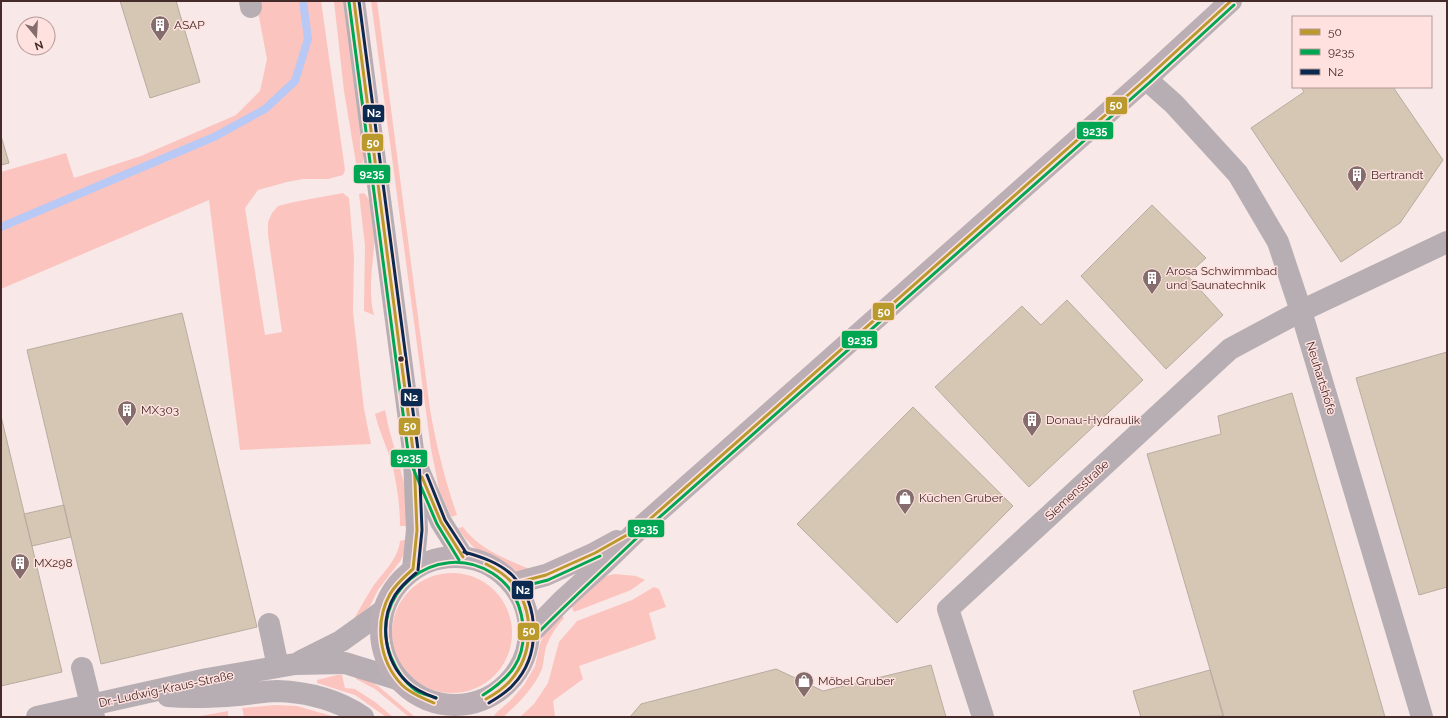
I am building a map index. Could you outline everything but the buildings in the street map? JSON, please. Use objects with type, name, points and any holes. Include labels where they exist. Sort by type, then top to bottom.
[{"type":"main road","points":[[529,635],[562,601],[641,527],[1146,79],[1231,1]]},
{"type":"main road","points":[[512,584],[546,575],[595,553],[641,527]]},
{"type":"main road","points":[[446,557],[463,557],[482,562],[498,571],[512,584],[522,600],[528,617],[529,635],[525,655],[517,673],[484,708],[469,704],[435,710],[397,679],[385,658],[380,635],[383,611],[390,595],[400,581],[413,569],[446,557]]},
{"type":"street","points":[[354,1],[414,458],[418,530],[413,569]]},
{"type":"street","name":"Neuhartshöfe","points":[[1146,79],[1174,104],[1238,174],[1278,242],[1301,311],[1422,717]]},
{"type":"street","points":[[1301,311],[1447,242]]},
{"type":"street","name":"Siemensstraße","points":[[983,717],[948,609],[1230,350],[1301,311]]},
{"type":"street","points":[[414,458],[441,522],[463,557]]},
{"type":"street","name":"Dr.-Ludwig-Kraus-Straße","points":[[286,666],[341,642],[383,611]]},
{"type":"street","points":[[268,624],[286,666]]},
{"type":"street","name":"Dr.-Ludwig-Kraus-Straße","points":[[37,717],[92,711],[141,694],[234,674],[286,666],[345,663],[397,679]]},
{"type":"street","points":[[82,668],[92,711]]},
{"type":"street","points":[[141,694],[206,698],[276,691],[296,693],[332,701],[363,717]]},
{"type":"shaded area","points":[[256,1],[321,1],[345,170],[343,175],[328,179],[303,179],[258,190],[245,208],[265,335],[282,332],[268,235],[268,222],[272,213],[278,206],[343,193],[349,198],[354,256],[353,312],[364,409],[371,444],[240,450],[209,200],[1,289],[1,172],[66,153],[74,178],[141,156],[236,115],[260,91],[267,59]]},
{"type":"shaded area","points":[[334,1],[343,1],[364,152],[362,164],[357,169],[344,91]]},
{"type":"shaded area","points":[[371,1],[377,1],[430,409],[441,462],[457,515],[451,517],[439,489],[431,449]]},
{"type":"shaded area","points":[[364,193],[370,201],[375,224],[371,274],[374,315],[364,311],[365,246],[359,194]]},
{"type":"shaded area","points":[[385,410],[408,497],[408,526],[400,526],[399,503],[394,472],[375,414]]},
{"type":"shaded area","points":[[463,527],[477,542],[495,554],[534,571],[524,572],[513,570],[491,560],[464,537],[458,528]]},
{"type":"shaded area","points":[[408,539],[407,547],[401,560],[378,590],[370,606],[350,625],[372,588],[393,560],[399,548],[400,541]]},
{"type":"shaded area","points":[[452,573],[475,577],[495,590],[508,610],[512,633],[508,656],[495,676],[475,689],[452,693],[429,689],[409,676],[396,656],[392,633],[396,610],[409,590],[429,577]]},
{"type":"shaded area","points":[[614,574],[636,576],[645,580],[631,590],[574,612],[570,604],[603,577]]},
{"type":"shaded area","points":[[654,587],[659,589],[666,607],[649,613],[656,639],[579,666],[583,679],[553,701],[555,717],[520,717],[534,704],[548,683],[559,642],[577,621],[632,600]]},
{"type":"shaded area","points":[[559,612],[564,618],[558,625],[548,643],[545,650],[542,669],[535,683],[520,701],[503,717],[493,717],[524,685],[535,666],[540,644],[548,625]]},
{"type":"shaded area","points":[[342,675],[345,688],[355,689],[375,702],[393,717],[386,717],[355,695],[317,683],[317,680]]},
{"type":"shaded area","points":[[356,677],[368,680],[378,686],[415,717],[409,717],[375,689],[356,679]]},
{"type":"shaded area","points":[[275,705],[297,706],[335,717],[244,717],[242,708]]},
{"type":"shaded area","points":[[228,711],[228,717],[195,717]]},
{"type":"waterway","points":[[1,227],[214,137],[265,109],[295,81],[308,39],[303,1]]},
{"type":"transit line","name":"50","points":[[354,1],[414,458],[417,530],[413,569]]},
{"type":"transit line","name":"N2","points":[[359,1],[419,457],[422,530],[418,570]]},
{"type":"transit line","name":"50","points":[[512,584],[546,575],[595,553],[641,527],[1146,79],[1231,1]]},
{"type":"transit line","name":"9235","points":[[349,2],[409,459],[437,524],[459,560]]},
{"type":"transit line","name":"9235","points":[[533,638],[644,531],[1149,83],[1234,5]]},
{"type":"transit line","name":"N2","points":[[427,475],[445,520],[467,554]]},
{"type":"transit line","name":"50","points":[[422,477],[441,522],[463,557]]},
{"type":"transit line","name":"N2","points":[[464,552],[484,558],[508,571],[522,588],[532,616],[534,631],[529,660],[513,685],[489,703]]},
{"type":"transit line","name":"9235","points":[[513,589],[548,580],[600,556]]},
{"type":"transit line","name":"9235","points":[[436,698],[416,691],[403,679],[391,657],[386,634],[388,613],[397,594],[411,579],[428,568],[449,563],[470,564],[492,573],[510,589],[520,610],[523,626],[523,638],[519,658],[508,675],[493,689],[483,695]]},
{"type":"transit line","name":"50","points":[[486,564],[507,578],[520,595],[525,607],[529,633],[524,658],[518,670],[505,686],[486,699]]},
{"type":"transit line","name":"50","points":[[413,569],[395,587],[385,605],[382,617],[381,641],[388,665],[402,685],[413,693],[434,703]]},
{"type":"transit line","name":"N2","points":[[416,573],[395,595],[390,605],[387,617],[386,640],[393,663],[399,673],[413,687],[436,698]]},
{"type":"place","name":"ASAP","points":[[160,42]]},
{"type":"place","name":"Bertrandt","points":[[1357,192]]},
{"type":"place","name":"Arosa Schwimmbad und Saunatechnik","points":[[1152,295]]},
{"type":"place","name":"MX303","points":[[127,427]]},
{"type":"place","name":"Donau-Hydraulik","points":[[1032,437]]},
{"type":"place","name":"Küchen Gruber","points":[[905,515]]},
{"type":"place","name":"MX298","points":[[20,580]]},
{"type":"place","name":"Möbel Gruber","points":[[804,698]]}]
